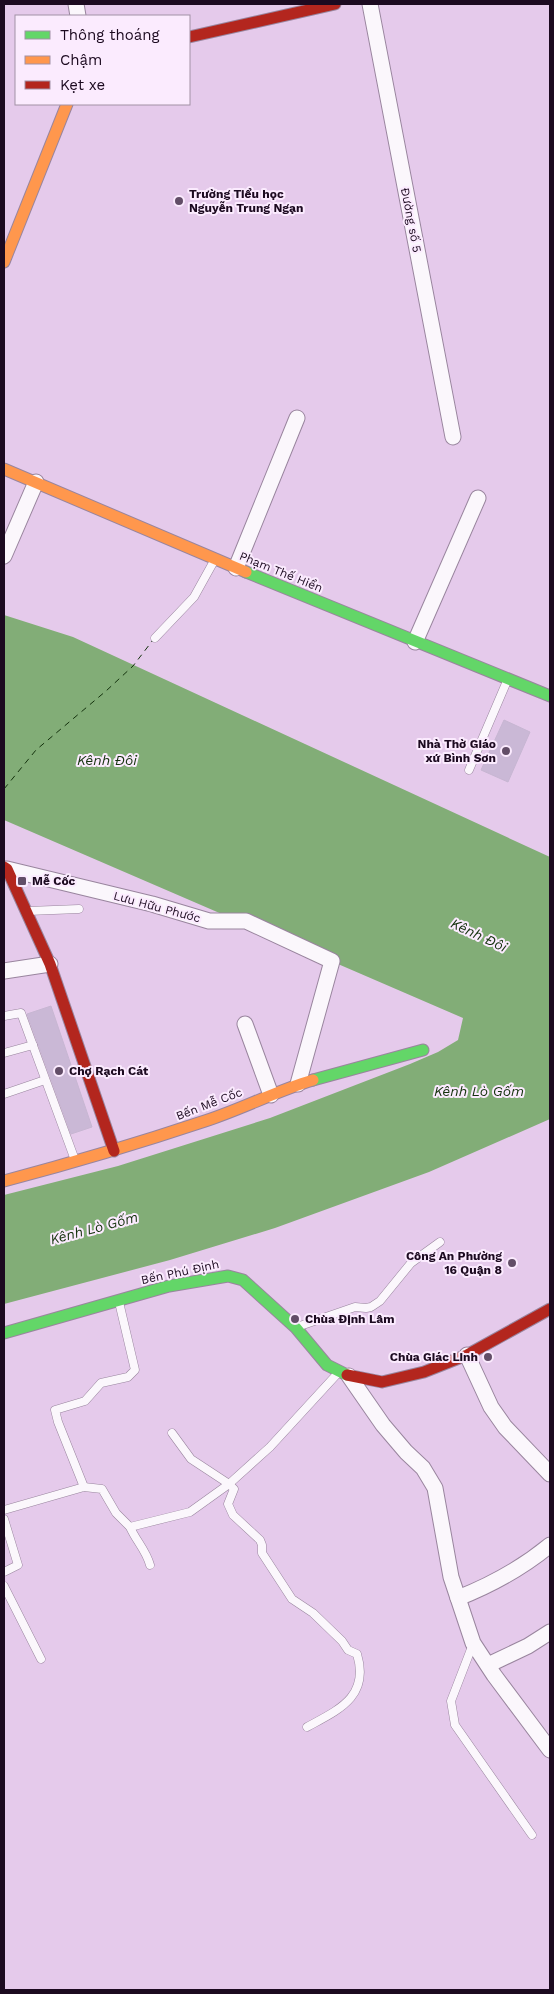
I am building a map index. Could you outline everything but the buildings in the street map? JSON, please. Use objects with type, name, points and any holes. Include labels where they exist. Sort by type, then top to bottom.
[{"type":"street","points":[[190,37],[335,4]]},
{"type":"street","name":"Đường số 5","points":[[370,4],[452,437]]},
{"type":"street","points":[[5,253],[67,105]]},
{"type":"street","points":[[236,568],[297,418]]},
{"type":"street","name":"Phạm Thế Hiển","points":[[4,469],[236,568],[550,696]]},
{"type":"street","points":[[4,556],[36,482]]},
{"type":"street","points":[[414,642],[478,498]]},
{"type":"street","name":"Lưu Hữu Phước","points":[[5,868],[50,964],[114,1152]]},
{"type":"street","name":"Lưu Hữu Phước","points":[[5,868],[152,904],[209,921],[246,921],[332,961],[298,1084]]},
{"type":"street","points":[[4,971],[50,964]]},
{"type":"street","points":[[245,1024],[271,1095]]},
{"type":"street","name":"Bến Mễ Cốc","points":[[4,1181],[114,1152],[208,1120],[298,1084],[423,1050]]},
{"type":"street","name":"Bến Phú Định","points":[[4,1333],[169,1286],[228,1276],[242,1280],[296,1328],[327,1365],[344,1374],[382,1382],[424,1372],[467,1355],[550,1309]]},
{"type":"street","points":[[467,1355],[491,1407],[506,1427],[550,1474]]},
{"type":"street","points":[[344,1374],[383,1425],[406,1452],[423,1468],[435,1488],[451,1577],[473,1643],[550,1750]]},
{"type":"street","points":[[458,1598],[492,1584],[514,1572],[550,1545]]},
{"type":"street","points":[[488,1665],[528,1646],[550,1632]]},
{"type":"lane","points":[[155,638],[194,597],[215,559]]},
{"type":"lane","points":[[469,770],[508,679]]},
{"type":"lane","points":[[26,911],[79,909]]},
{"type":"lane","points":[[4,1016],[21,1013],[75,1162]]},
{"type":"lane","points":[[4,1053],[33,1045]]},
{"type":"lane","points":[[4,1094],[46,1080]]},
{"type":"lane","points":[[296,1328],[355,1307],[371,1307],[380,1301],[411,1263],[440,1242]]},
{"type":"lane","points":[[84,1487],[55,1410],[85,1401],[101,1383],[128,1377],[135,1370],[118,1301]]},
{"type":"lane","points":[[130,1527],[190,1512],[229,1484],[270,1447],[344,1374]]},
{"type":"lane","points":[[172,1433],[191,1459],[234,1489],[228,1504],[233,1516],[260,1540],[262,1554],[292,1599],[313,1614],[342,1641],[348,1650],[357,1654],[360,1674],[354,1692],[342,1708],[307,1727]]},
{"type":"lane","points":[[4,1510],[84,1487],[102,1489],[116,1513],[130,1527],[136,1541],[146,1551],[150,1564]]},
{"type":"lane","points":[[4,1519],[5,1531],[18,1564],[4,1572]]},
{"type":"lane","points":[[4,1586],[41,1659]]},
{"type":"lane","points":[[473,1643],[451,1701],[455,1725],[532,1835]]},
{"type":"water","name":"Kênh Đôi","points":[[4,615],[73,637],[550,857],[550,1119],[429,1172],[275,1228],[170,1260],[4,1304],[4,1195],[118,1166],[270,1118],[438,1052],[458,1040],[463,1018],[4,820]]},
{"type":"ferry route","points":[[4,789],[36,750],[133,666],[153,640]]},
{"type":"traffic: fast","points":[[246,572],[550,696]]},
{"type":"traffic: fast","points":[[313,1080],[423,1050]]},
{"type":"traffic: fast","points":[[4,1333],[169,1286],[228,1276],[243,1280],[296,1328],[327,1365],[347,1375]]},
{"type":"traffic: slow","points":[[4,262],[67,105]]},
{"type":"traffic: slow","points":[[4,469],[246,572]]},
{"type":"traffic: slow","points":[[4,1181],[180,1129],[313,1080]]},
{"type":"traffic: jam","points":[[190,37],[335,4]]},
{"type":"traffic: jam","points":[[4,867],[7,869],[50,964],[114,1151]]},
{"type":"traffic: jam","points":[[347,1375],[382,1382],[424,1372],[467,1355],[550,1309]]},
{"type":"place","name":"Trường Tiểu học Nguyễn Trung Ngạn","points":[[179,201]]},
{"type":"place","name":"Nhà Thờ Giáo xứ Bình Sơn","points":[[506,751]]},
{"type":"place","name":"Mễ Cốc","points":[[22,881]]},
{"type":"place","name":"Chợ Rạch Cát","points":[[59,1071]]},
{"type":"place","name":"Công An Phường 16 Quận 8","points":[[512,1263]]},
{"type":"place","name":"Chùa Định Lâm","points":[[295,1319]]},
{"type":"place","name":"Chùa Giác Linh","points":[[488,1357]]},
{"type":"water label","name":"Kênh Lò Gốm","points":[[479,1091]]},
{"type":"water label","name":"Kênh Lò Gốm","points":[[94,1228]]}]
